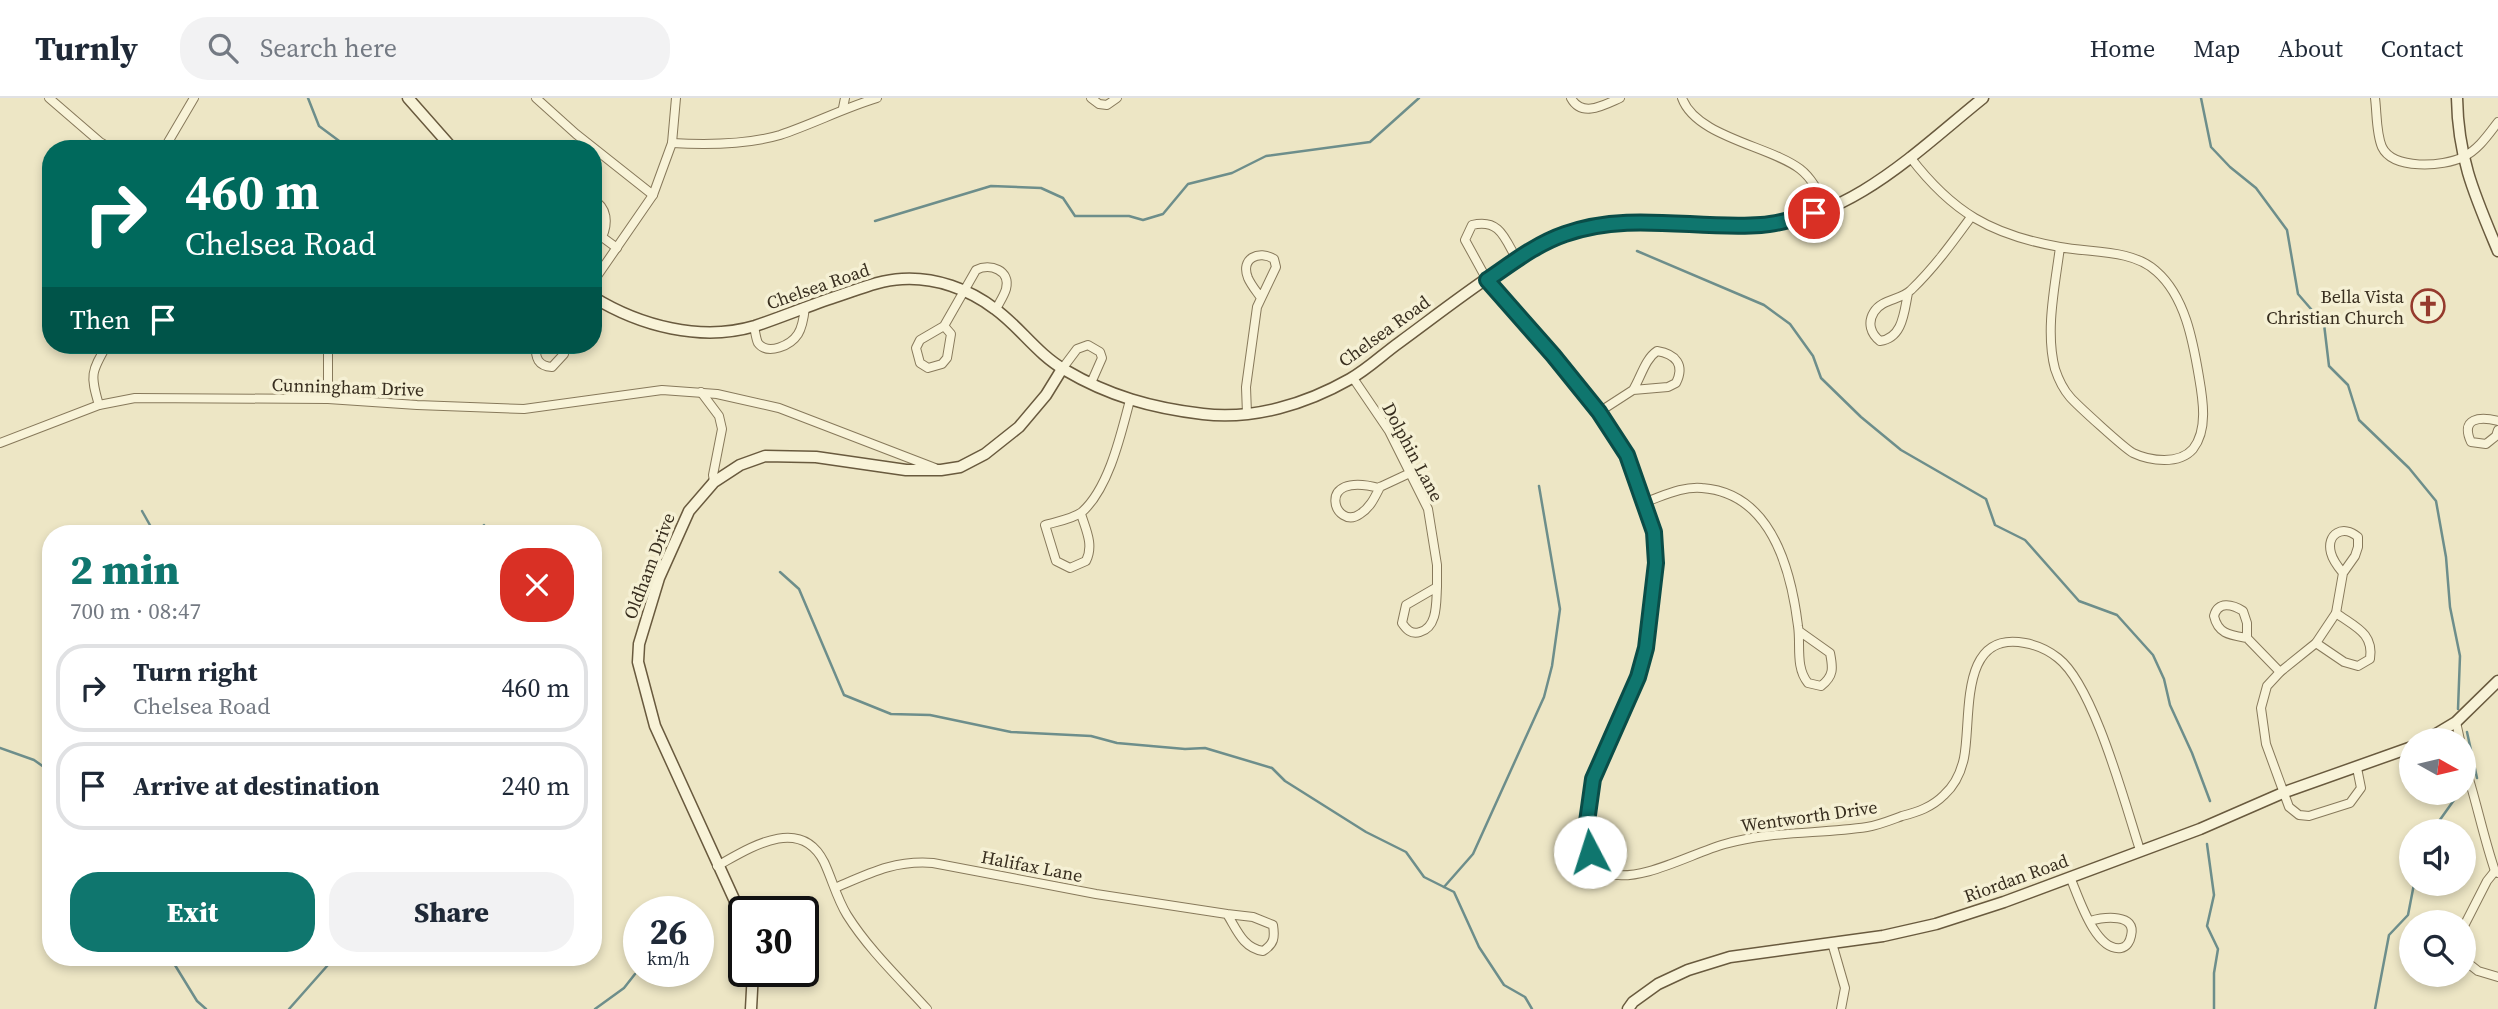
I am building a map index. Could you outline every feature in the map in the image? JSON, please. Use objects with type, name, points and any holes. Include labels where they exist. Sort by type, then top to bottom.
[{"type":"street","points":[[49,98],[98,140]]},
{"type":"street","points":[[169,140],[194,98]]},
{"type":"street","points":[[408,98],[445,140]]},
{"type":"street","points":[[537,98],[584,140]]},
{"type":"street","points":[[602,269],[653,195],[672,143],[676,98]]},
{"type":"street","points":[[843,108],[845,98]]},
{"type":"street","points":[[672,143],[702,145],[779,135],[843,108],[877,98]]},
{"type":"street","points":[[1091,98],[1099,104],[1107,105],[1117,98]]},
{"type":"street","points":[[1570,98],[1577,106],[1588,110],[1619,98]]},
{"type":"street","points":[[1682,98],[1703,123],[1800,169],[1813,183],[1827,209]]},
{"type":"street","name":"Chelsea Road","points":[[602,302],[657,326],[677,330],[713,331],[754,326],[875,284],[901,279],[943,282],[996,309],[1035,348],[1062,369],[1107,393],[1206,415],[1273,411],[1306,400],[1353,378],[1532,249],[1565,234],[1596,226],[1633,222],[1762,225],[1827,209],[1862,192],[1983,98]]},
{"type":"street","points":[[2375,98],[2381,146],[2395,161],[2407,164],[2462,158],[2478,146],[2498,122]]},
{"type":"street","points":[[2457,98],[2462,158],[2472,191],[2494,230],[2498,251]]},
{"type":"street","points":[[602,155],[653,195]]},
{"type":"street","points":[[1910,157],[1932,186],[1971,218],[2013,235],[2060,247],[2110,253],[2144,262],[2157,271],[2176,297],[2184,314],[2197,367],[2203,419],[2199,438],[2193,449],[2183,457],[2155,459],[2130,451],[2070,397],[2058,378],[2051,342],[2060,247]]},
{"type":"street","points":[[602,207],[606,214],[605,230],[602,233]]},
{"type":"street","points":[[1908,293],[1899,328],[1888,340],[1880,341],[1872,335],[1870,324],[1873,313],[1881,305],[1908,293],[1931,271],[1971,218]]},
{"type":"street","name":"Wentworth Drive","points":[[1517,260],[1498,228],[1485,221],[1472,225],[1465,240],[1487,280],[1599,412],[1627,455],[1654,532],[1656,563],[1646,648],[1638,677],[1593,779],[1586,829],[1590,852],[1597,869],[1608,874],[1636,875],[1736,841],[1869,827],[1927,808],[1944,796],[1954,783],[1963,761],[1971,686],[1978,662],[1985,650],[2004,642],[2023,642],[2041,648],[2060,659],[2074,677],[2091,706],[2140,850]]},
{"type":"street","points":[[602,239],[617,248]]},
{"type":"street","points":[[1247,414],[1246,387],[1257,307],[1276,267],[1274,259],[1260,254],[1248,261],[1247,269],[1248,278],[1261,298]]},
{"type":"street","points":[[944,326],[951,334],[947,358],[936,368],[929,368],[920,363],[916,355],[920,340],[944,326],[976,270],[984,266],[999,270],[1007,284],[996,309]]},
{"type":"street","points":[[754,326],[758,343],[766,348],[777,348],[797,335],[803,324],[805,307]]},
{"type":"street","points":[[1062,369],[1077,349],[1088,345],[1102,358],[1091,383]]},
{"type":"street","points":[[1599,412],[1633,390],[1651,355],[1657,351],[1675,357],[1680,370],[1676,383],[1668,387],[1633,390]]},
{"type":"street","points":[[99,405],[91,380],[102,354]]},
{"type":"street","points":[[328,354],[328,399]]},
{"type":"street","points":[[535,354],[544,367],[552,367],[564,354]]},
{"type":"street","name":"Oldham Drive","points":[[732,896],[655,726],[638,662],[639,644],[663,570],[689,511],[715,482],[740,465],[765,456],[816,457],[906,470],[960,467],[985,454],[1019,427],[1046,395],[1062,369]]},
{"type":"street","name":"Dolphin Lane","points":[[1353,378],[1389,431],[1428,509],[1437,565],[1437,587],[1436,608],[1430,626],[1422,632],[1414,633],[1406,629],[1402,623],[1406,605],[1437,587]]},
{"type":"street","name":"Cunningham Drive","points":[[0,443],[99,405],[135,398],[328,399],[524,409],[662,390],[701,392],[779,408],[941,470]]},
{"type":"street","points":[[701,392],[719,416],[722,429],[713,475],[715,482]]},
{"type":"street","points":[[1080,514],[1088,533],[1089,555],[1086,561],[1070,568],[1056,561],[1045,525],[1080,514],[1101,484],[1115,456],[1130,400]]},
{"type":"street","points":[[2498,421],[2481,417],[2474,419],[2468,434],[2471,442],[2486,444],[2496,436],[2498,430]]},
{"type":"street","points":[[1380,487],[1354,483],[1342,487],[1336,495],[1335,503],[1347,518],[1354,518],[1362,514],[1380,487],[1410,473]]},
{"type":"street","points":[[1645,502],[1688,489],[1702,488],[1727,493],[1754,510],[1772,533],[1791,583],[1799,631],[1802,676],[1808,683],[1821,686],[1833,671],[1830,653],[1799,631]]},
{"type":"street","points":[[2343,573],[2330,550],[2331,538],[2336,532],[2344,530],[2352,531],[2358,537],[2358,547],[2343,573],[2336,613],[2316,643],[2267,686],[2261,708],[2266,744],[2289,807],[2299,815],[2309,816],[2350,803],[2361,788],[2357,768]]},
{"type":"street","points":[[2247,638],[2247,623],[2243,611],[2229,605],[2221,605],[2214,616],[2215,624],[2221,631],[2227,635],[2247,638],[2280,672]]},
{"type":"street","points":[[2316,643],[2344,662],[2358,666],[2370,659],[2372,646],[2366,635],[2336,613]]},
{"type":"street","points":[[2451,728],[2498,681]]},
{"type":"street","points":[[2456,722],[2457,728]]},
{"type":"street","name":"Riordan Road","points":[[1628,1009],[1633,1002],[1658,984],[1688,970],[1730,957],[1883,936],[1936,924],[2004,902],[2200,829],[2285,792],[2399,752]]},
{"type":"street","points":[[2472,910],[2487,881],[2496,872],[2484,839],[2476,801]]},
{"type":"street","points":[[717,866],[762,841],[792,838],[808,843],[822,858],[846,914],[871,947],[927,1009]]},
{"type":"street","name":"Halifax Lane","points":[[835,888],[891,864],[916,862],[1096,894],[1252,917],[1273,925],[1275,936],[1271,946],[1263,951],[1253,950],[1244,942],[1227,914]]},
{"type":"street","points":[[2070,877],[2090,921],[2097,936],[2111,946],[2122,948],[2131,938],[2132,929],[2129,923],[2121,918],[2090,921]]},
{"type":"street","points":[[1832,943],[1845,988],[1841,1009]]},
{"type":"street","points":[[2476,969],[2498,978]]},
{"type":"street","points":[[751,1009],[752,987]]},
{"type":"waterway","points":[[308,98],[319,126],[338,140]]},
{"type":"waterway","points":[[875,221],[991,186],[1041,188],[1063,198],[1075,216],[1129,216],[1143,220],[1163,214],[1188,184],[1232,173],[1266,156],[1370,142],[1419,98]]},
{"type":"waterway","points":[[2201,98],[2211,147],[2256,188],[2287,230],[2298,294],[2324,324],[2329,366],[2348,385],[2359,420],[2409,468],[2436,501],[2446,557],[2450,607],[2460,656],[2458,709]]},
{"type":"waterway","points":[[1637,251],[1764,305],[1790,324],[1813,356],[1821,378],[1861,417],[1901,450],[1986,499],[1995,525],[2025,540],[2079,601],[2117,615],[2153,655],[2164,679],[2170,705],[2210,801]]},
{"type":"waterway","points":[[1444,887],[1473,854],[1544,697],[1552,666],[1560,609],[1539,486]]},
{"type":"waterway","points":[[142,511],[150,525]]},
{"type":"waterway","points":[[780,572],[799,589],[844,695],[891,714],[930,715],[1011,732],[1091,736],[1117,743],[1185,749],[1205,748],[1272,768],[1285,781],[1366,832],[1406,852],[1424,877],[1454,892],[1479,947],[1504,985],[1525,997],[1532,1009]]},
{"type":"waterway","points":[[0,748],[34,760],[42,766]]},
{"type":"waterway","points":[[2476,773],[2477,778]]},
{"type":"waterway","points":[[2441,819],[2450,805]]},
{"type":"waterway","points":[[2207,844],[2214,895],[2207,926],[2218,949],[2214,973],[2214,1009]]},
{"type":"waterway","points":[[2375,1009],[2389,935],[2408,915],[2412,896]]},
{"type":"waterway","points":[[176,966],[197,1001],[206,1009]]},
{"type":"waterway","points":[[289,1009],[327,966]]},
{"type":"waterway","points":[[595,1009],[625,987]]},
{"type":"place","name":"Bella Vista Christian Church","points":[[2428,306]]},
{"type":"route","points":[[1590,852],[1586,829],[1593,779],[1638,677],[1646,648],[1656,563],[1654,532],[1627,455],[1599,412],[1487,280],[1532,249],[1565,234],[1596,226],[1633,222],[1762,225],[1814,213]]}]
